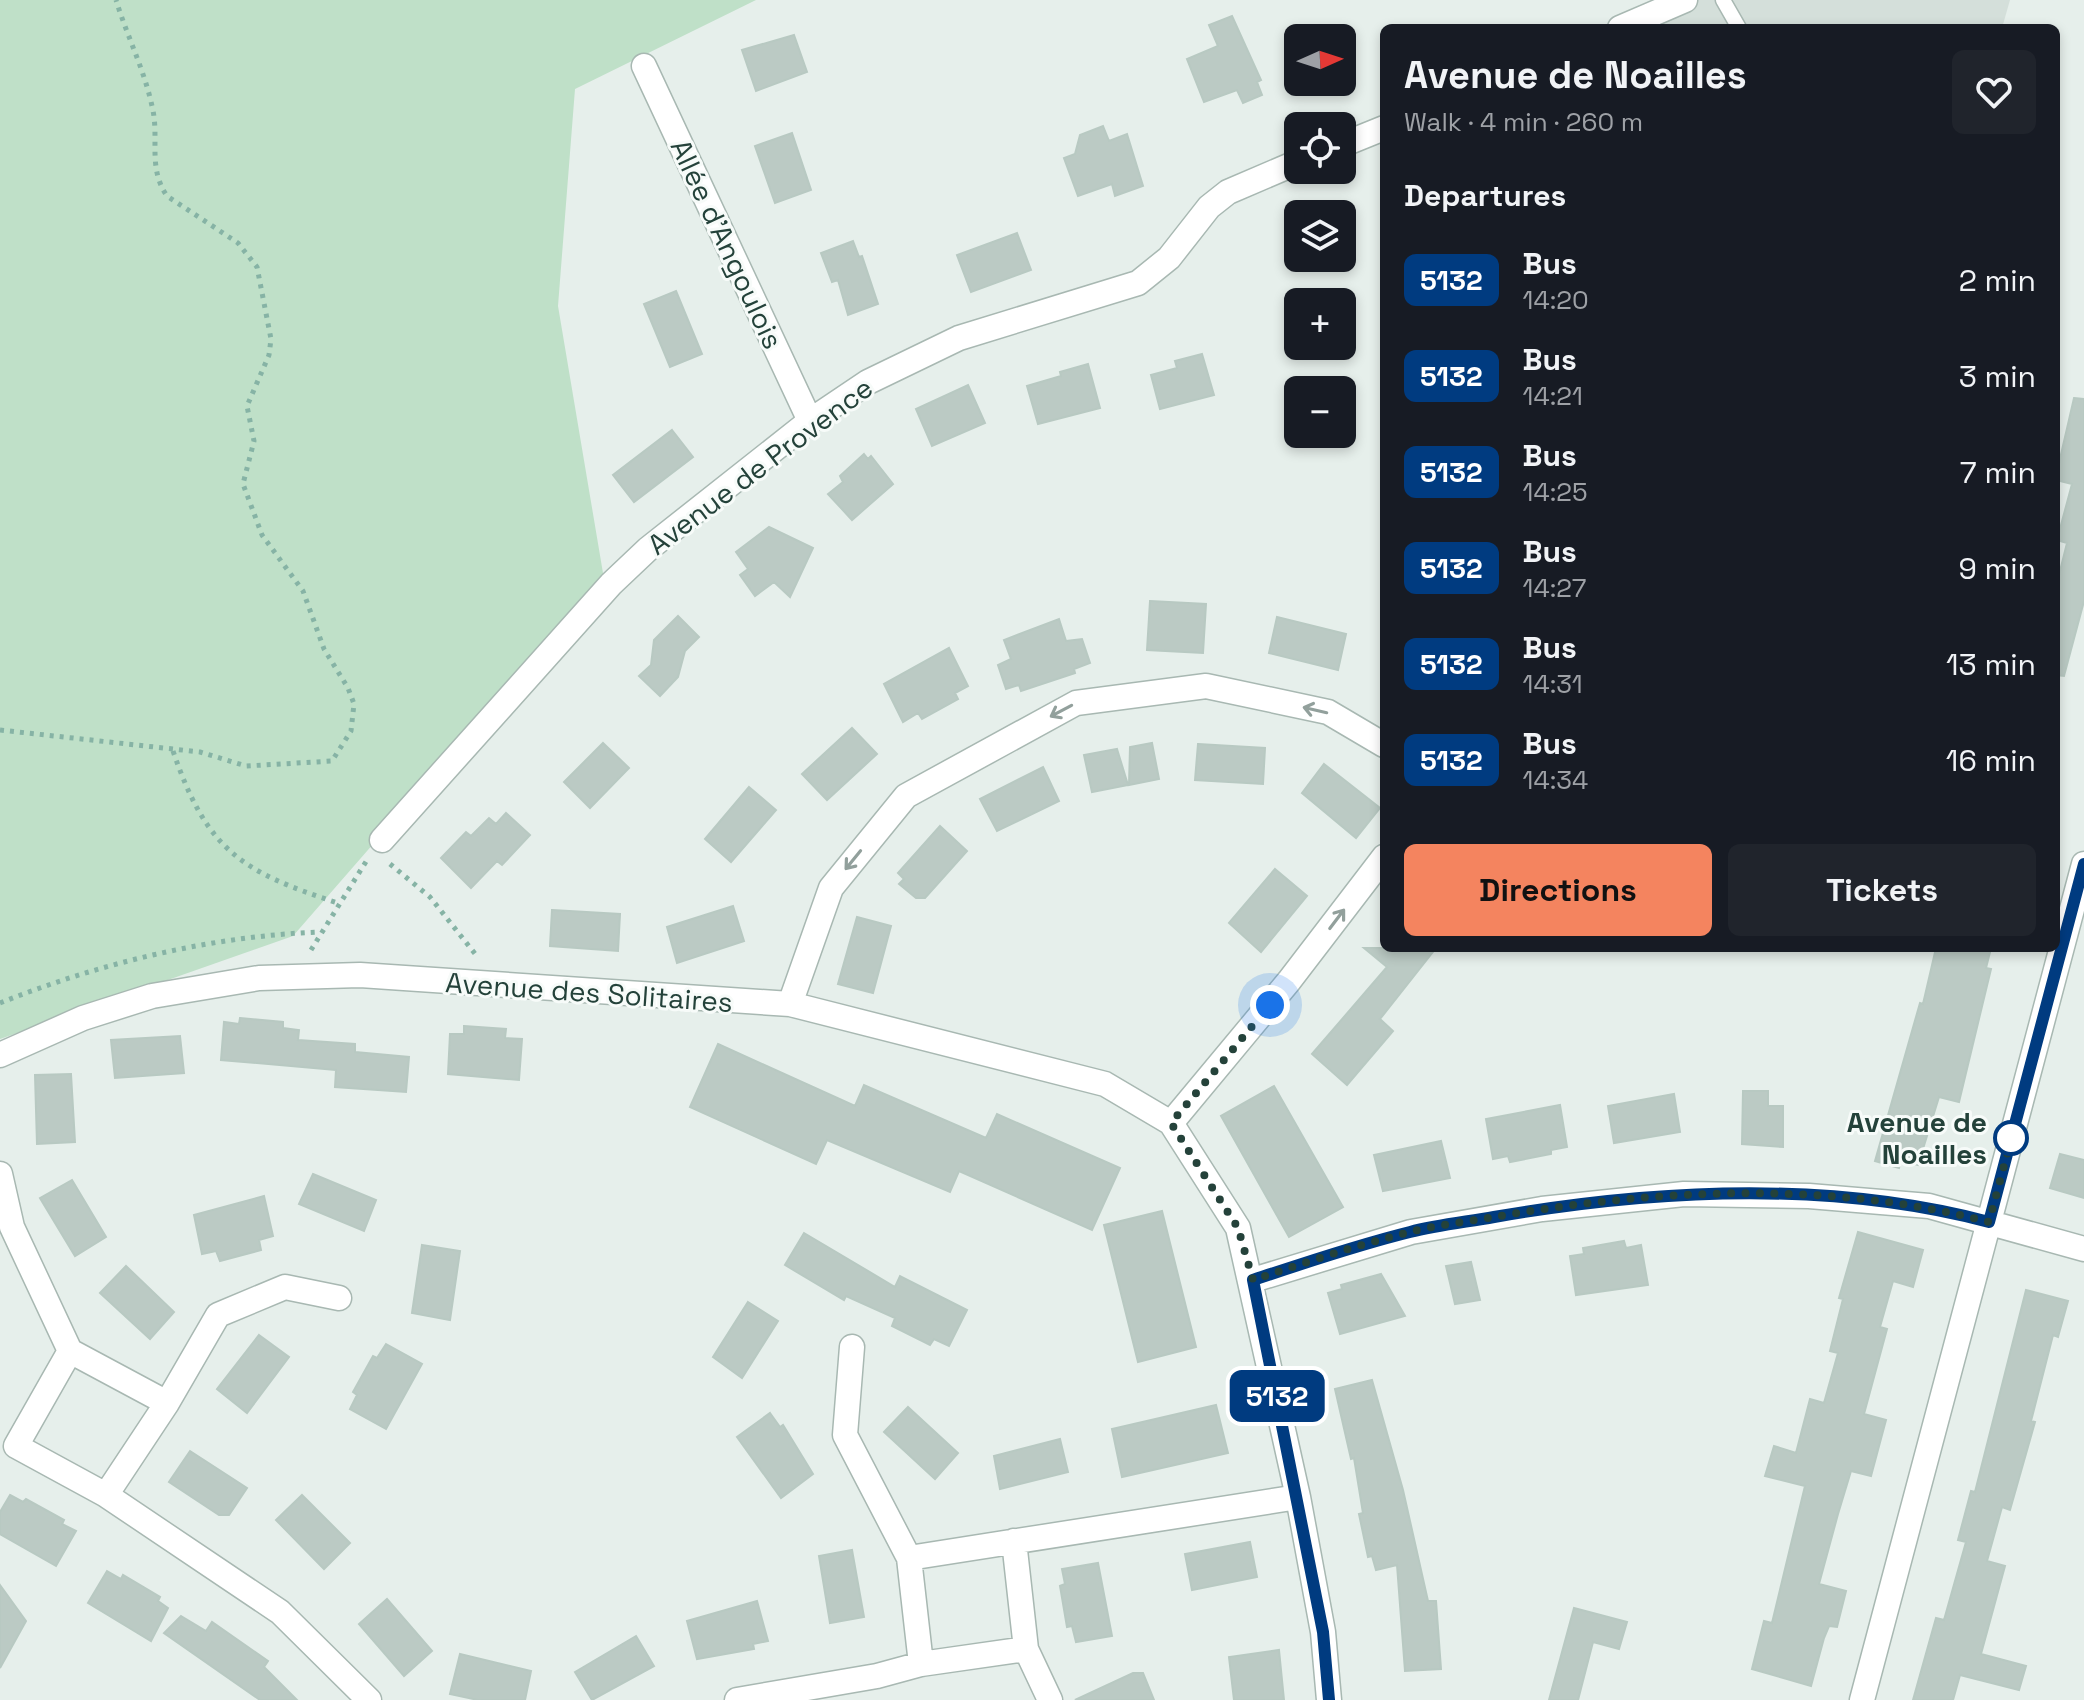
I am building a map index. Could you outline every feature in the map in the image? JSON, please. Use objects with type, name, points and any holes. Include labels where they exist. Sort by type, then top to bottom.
[{"type":"street","points":[[1629,24],[1685,0]]},
{"type":"street","name":"Allée d'Angoulois","points":[[644,66],[810,421]]},
{"type":"street","points":[[1356,139],[1380,130]]},
{"type":"street","name":"Avenue de Provence","points":[[380,850],[611,584],[648,549],[810,421],[868,382],[959,338],[1138,283],[1169,258],[1209,207],[1228,192],[1284,168]]},
{"type":"street","points":[[790,1004],[831,888],[906,796],[1076,703],[1206,686],[1328,712],[1380,743]]},
{"type":"street","points":[[1329,1700],[1323,1632],[1253,1280],[1238,1228],[1171,1123],[1289,981],[1380,862]]},
{"type":"street","points":[[1862,1700],[2084,864]]},
{"type":"street","name":"Avenue des Solitaires","points":[[0,1055],[41,1035],[152,996],[237,981],[360,975],[790,1004],[1105,1084],[1171,1123]]},
{"type":"street","points":[[0,1174],[12,1227],[70,1351],[167,1403]]},
{"type":"street","points":[[1253,1280],[1411,1232],[1542,1209],[1684,1194],[1809,1196],[1914,1205],[2084,1249]]},
{"type":"street","points":[[106,1495],[167,1403],[218,1315],[285,1287],[339,1298]]},
{"type":"street","points":[[852,1347],[845,1435],[909,1558],[921,1664]]},
{"type":"street","points":[[70,1351],[8,1453],[106,1495],[280,1612],[369,1700]]},
{"type":"street","points":[[909,1558],[1298,1497]]},
{"type":"street","points":[[1014,1541],[1026,1649],[1050,1700]]},
{"type":"street","points":[[737,1700],[877,1676],[921,1664],[1026,1649]]},
{"type":"lane","points":[[1723,0],[1737,24]]},
{"type":"path","points":[[0,730],[200,752],[260,767],[332,761],[351,731],[354,704],[348,688],[324,649],[303,591],[268,545],[246,496],[244,470],[254,441],[247,406],[269,355],[271,339],[257,267],[238,243],[167,196],[161,187],[154,164],[153,108],[116,0]]},
{"type":"path","points":[[173,751],[189,795],[210,828],[241,861],[275,882],[338,903]]},
{"type":"path","points":[[0,1003],[91,970],[279,933],[320,932],[338,903],[380,850],[430,897],[470,949],[508,986]]},
{"type":"shaded area","points":[[1685,0],[2010,0],[2003,24],[1629,24]]},
{"type":"green space","points":[[0,0],[756,0],[575,89],[558,306],[604,579],[293,936],[0,1039]]},
{"type":"building","points":[[1232,16],[1261,80],[1257,82],[1262,95],[1243,103],[1237,90],[1204,102],[1187,59],[1218,46],[1209,25]]},
{"type":"building","points":[[794,35],[807,72],[756,91],[742,50]]},
{"type":"building","points":[[1103,126],[1109,141],[1127,134],[1143,186],[1115,196],[1112,184],[1078,196],[1064,158],[1075,154],[1080,135]]},
{"type":"building","points":[[792,133],[811,190],[775,203],[755,146]]},
{"type":"building","points":[[1017,233],[1031,270],[971,292],[957,255]]},
{"type":"building","points":[[853,241],[859,257],[862,256],[878,304],[848,315],[838,280],[832,282],[821,253]]},
{"type":"building","points":[[676,291],[702,354],[670,367],[644,304]]},
{"type":"building","points":[[1202,354],[1214,395],[1160,409],[1151,375],[1177,368],[1175,361]]},
{"type":"building","points":[[1088,364],[1100,408],[1038,424],[1027,386]]},
{"type":"building","points":[[968,385],[985,423],[932,446],[916,409]]},
{"type":"building","points":[[2074,398],[2084,399],[2084,601],[2064,676],[2060,676],[2060,571],[2067,543],[2060,541],[2060,529],[2072,484],[2060,481],[2060,459]]},
{"type":"building","points":[[672,430],[693,457],[634,502],[613,475]]},
{"type":"building","points":[[864,454],[868,459],[871,456],[893,484],[852,520],[828,494],[843,482],[840,476]]},
{"type":"building","points":[[769,527],[813,548],[790,597],[774,582],[755,596],[740,575],[748,569],[736,552]]},
{"type":"building","points":[[1150,601],[1206,604],[1203,653],[1147,650]]},
{"type":"building","points":[[678,616],[699,637],[685,651],[678,677],[660,696],[639,676],[651,665],[654,640]]},
{"type":"building","points":[[1277,617],[1346,634],[1338,670],[1269,653]]},
{"type":"building","points":[[1059,619],[1066,641],[1082,639],[1090,663],[1074,669],[1075,673],[1021,691],[1019,685],[1006,689],[998,665],[1011,659],[1004,640]]},
{"type":"building","points":[[949,648],[968,686],[955,693],[958,699],[922,719],[918,713],[903,722],[884,684]]},
{"type":"building","points":[[852,728],[877,754],[827,800],[802,774]]},
{"type":"building","points":[[603,743],[629,768],[590,808],[564,782]]},
{"type":"building","points":[[1152,743],[1159,779],[1129,785],[1130,747]]},
{"type":"building","points":[[1198,744],[1265,748],[1263,784],[1195,780]]},
{"type":"building","points":[[1117,749],[1128,785],[1092,792],[1084,755]]},
{"type":"building","points":[[1324,764],[1380,808],[1356,838],[1302,793]]},
{"type":"building","points":[[1043,767],[1059,801],[997,831],[980,799]]},
{"type":"building","points":[[749,787],[776,810],[731,862],[705,839]]},
{"type":"building","points":[[506,813],[530,835],[502,865],[497,861],[471,888],[441,858],[466,832],[471,836],[489,818],[496,824]]},
{"type":"building","points":[[940,826],[967,851],[925,898],[916,898],[899,884],[904,879],[898,873]]},
{"type":"building","points":[[1275,869],[1307,896],[1261,952],[1229,923]]},
{"type":"building","points":[[733,906],[744,941],[677,963],[667,927]]},
{"type":"building","points":[[552,910],[620,914],[618,951],[550,946]]},
{"type":"building","points":[[857,917],[891,926],[873,993],[838,984]]},
{"type":"building","points":[[1364,948],[1380,948],[1380,952],[1433,952],[1380,1019],[1393,1031],[1347,1085],[1312,1054],[1387,967]]},
{"type":"building","points":[[1935,952],[1990,952],[1986,968],[1991,969],[1959,1102],[1939,1097],[1918,1165],[1901,1160],[1899,1168],[1875,1161],[1920,1003],[1923,1004]]},
{"type":"building","points":[[240,1018],[283,1022],[283,1028],[299,1030],[298,1040],[355,1044],[355,1052],[409,1057],[406,1092],[335,1087],[336,1070],[221,1060],[224,1022],[239,1024]]},
{"type":"building","points":[[464,1026],[506,1029],[505,1038],[522,1039],[519,1080],[448,1074],[450,1034],[464,1034]]},
{"type":"building","points":[[180,1036],[184,1073],[115,1078],[111,1040]]},
{"type":"building","points":[[718,1044],[855,1106],[864,1085],[986,1138],[997,1114],[1120,1168],[1092,1230],[959,1171],[950,1192],[827,1140],[816,1164],[690,1107]]},
{"type":"building","points":[[71,1074],[75,1142],[37,1144],[35,1075]]},
{"type":"building","points":[[1274,1086],[1343,1207],[1289,1237],[1221,1116]]},
{"type":"building","points":[[1743,1091],[1768,1091],[1768,1106],[1783,1106],[1783,1147],[1742,1144]]},
{"type":"building","points":[[1674,1094],[1680,1132],[1614,1143],[1608,1106]]},
{"type":"building","points":[[1560,1105],[1567,1147],[1551,1150],[1551,1154],[1510,1162],[1508,1156],[1493,1159],[1486,1119]]},
{"type":"building","points":[[1441,1141],[1450,1178],[1383,1191],[1374,1155]]},
{"type":"building","points":[[2060,1154],[2084,1160],[2084,1198],[2050,1188]]},
{"type":"building","points":[[313,1174],[376,1200],[364,1231],[299,1204]]},
{"type":"building","points":[[72,1180],[106,1237],[75,1256],[40,1198]]},
{"type":"building","points":[[264,1196],[273,1236],[259,1240],[261,1250],[220,1261],[216,1251],[202,1254],[194,1215]]},
{"type":"building","points":[[1162,1211],[1196,1347],[1138,1362],[1104,1225]]},
{"type":"building","points":[[1858,1232],[1923,1250],[1913,1287],[1893,1281],[1880,1327],[1887,1329],[1864,1414],[1886,1420],[1871,1476],[1851,1471],[1838,1514],[1819,1584],[1846,1591],[1837,1627],[1829,1626],[1824,1638],[1811,1686],[1752,1669],[1764,1621],[1772,1623],[1805,1486],[1765,1476],[1774,1446],[1796,1453],[1810,1399],[1824,1403],[1838,1353],[1830,1351],[1843,1299],[1839,1298]]},
{"type":"building","points":[[804,1233],[895,1287],[900,1276],[967,1310],[949,1346],[934,1339],[930,1345],[892,1326],[895,1318],[846,1296],[844,1300],[785,1265]]},
{"type":"building","points":[[1624,1241],[1626,1248],[1641,1245],[1648,1285],[1576,1295],[1570,1256],[1584,1254],[1583,1248]]},
{"type":"building","points":[[422,1245],[460,1251],[450,1320],[412,1313]]},
{"type":"building","points":[[1471,1262],[1480,1300],[1455,1304],[1446,1266]]},
{"type":"building","points":[[126,1266],[174,1312],[150,1339],[100,1293]]},
{"type":"building","points":[[1381,1274],[1405,1316],[1340,1334],[1328,1293],[1342,1289],[1341,1285]]},
{"type":"building","points":[[2026,1290],[2068,1301],[2058,1337],[2053,1335],[2031,1421],[2035,1422],[2010,1510],[2002,1507],[1987,1561],[2005,1566],[1981,1654],[2026,1666],[2019,1690],[1960,1675],[1953,1700],[1913,1700],[1936,1618],[1944,1620],[1966,1542],[1958,1540],[1971,1491],[1975,1492]]},
{"type":"building","points":[[748,1302],[778,1321],[742,1378],[713,1357]]},
{"type":"building","points":[[259,1335],[289,1357],[247,1413],[217,1389]]},
{"type":"building","points":[[386,1344],[422,1364],[386,1429],[350,1409],[357,1395],[353,1392],[373,1356],[377,1358]]},
{"type":"building","points":[[1372,1380],[1403,1490],[1428,1601],[1436,1601],[1441,1669],[1405,1671],[1397,1565],[1376,1570],[1372,1556],[1368,1557],[1359,1514],[1363,1513],[1354,1458],[1351,1459],[1335,1389]]},
{"type":"building","points":[[1216,1405],[1228,1453],[1122,1477],[1112,1429]]},
{"type":"building","points":[[908,1407],[958,1453],[935,1479],[884,1432]]},
{"type":"building","points":[[770,1413],[780,1427],[783,1425],[813,1474],[781,1498],[737,1437]]},
{"type":"building","points":[[1060,1439],[1068,1472],[1000,1489],[994,1456]]},
{"type":"building","points":[[190,1451],[247,1488],[229,1515],[219,1515],[169,1482]]},
{"type":"building","points":[[10,1495],[23,1502],[26,1499],[64,1520],[62,1524],[76,1531],[56,1566],[0,1534],[0,1512]]},
{"type":"building","points":[[302,1495],[350,1543],[324,1569],[276,1520]]},
{"type":"building","points":[[1250,1542],[1257,1577],[1192,1590],[1185,1554]]},
{"type":"building","points":[[852,1550],[864,1617],[830,1623],[819,1556]]},
{"type":"building","points":[[1098,1563],[1112,1636],[1076,1642],[1072,1626],[1067,1627],[1060,1586],[1065,1584],[1062,1569]]},
{"type":"building","points":[[107,1571],[121,1579],[123,1575],[160,1597],[158,1601],[168,1608],[151,1641],[88,1603]]},
{"type":"building","points":[[0,1585],[26,1621],[0,1668]]},
{"type":"building","points":[[387,1599],[432,1651],[404,1676],[359,1624]]},
{"type":"building","points":[[757,1601],[768,1641],[753,1644],[754,1649],[697,1659],[687,1621]]},
{"type":"building","points":[[1574,1608],[1627,1622],[1619,1649],[1593,1642],[1578,1700],[1549,1700]]},
{"type":"building","points":[[181,1616],[206,1631],[212,1622],[268,1661],[264,1667],[297,1700],[260,1700],[164,1633]]},
{"type":"building","points":[[636,1636],[654,1666],[592,1700],[575,1672]]},
{"type":"building","points":[[1279,1650],[1284,1700],[1234,1700],[1229,1657]]},
{"type":"building","points":[[460,1654],[531,1671],[525,1700],[478,1700],[450,1694]]},
{"type":"building","points":[[1133,1673],[1143,1673],[1154,1700],[1075,1700]]},
{"type":"bus line","name":"5132","points":[[1329,1700],[1323,1632],[1253,1280],[1411,1232],[1542,1209],[1684,1194],[1809,1196],[1929,1206],[1989,1222],[2084,864]]},
{"type":"place","name":"Avenue de Noailles","points":[[2011,1138]]},
{"type":"route","points":[[1270,1005],[1171,1123],[1238,1228],[1253,1280],[1411,1232],[1542,1209],[1684,1194],[1809,1196],[1929,1206],[1989,1222],[2013,1132],[2011,1138]]}]
